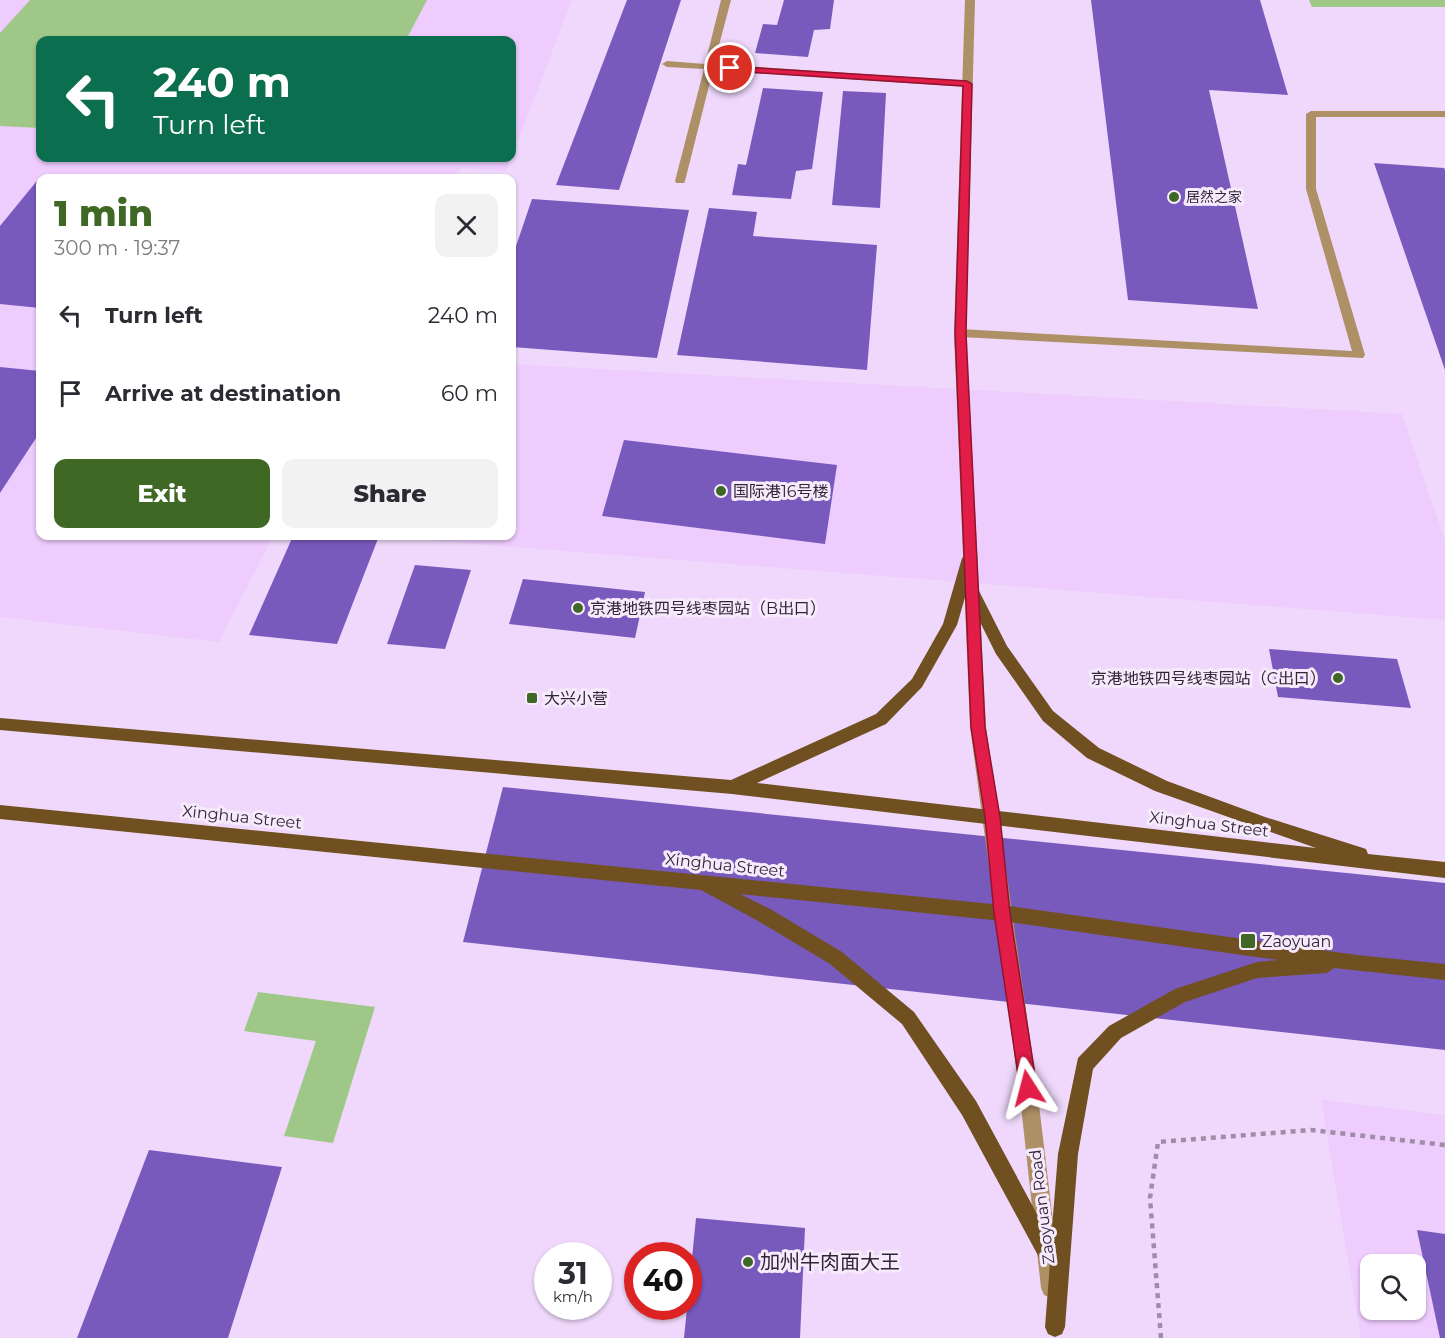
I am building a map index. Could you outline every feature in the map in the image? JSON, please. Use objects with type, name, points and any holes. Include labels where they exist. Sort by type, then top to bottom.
[{"type":"main road","points":[[732,787],[880,719],[917,683],[950,625],[969,558]]},
{"type":"main road","points":[[971,589],[1001,650],[1048,716],[1093,753],[1161,786],[1265,824],[1395,866]]},
{"type":"main road","name":"Xinghua Street","points":[[0,724],[732,787],[1395,866],[1445,870]]},
{"type":"main road","name":"Xinghua Street","points":[[0,812],[1002,913],[1357,963],[1445,972]]},
{"type":"main road","points":[[700,883],[766,916],[836,958],[908,1018],[969,1108],[1048,1254]]},
{"type":"main road","points":[[1055,1332],[1068,1154],[1085,1065],[1115,1032],[1181,994],[1257,970],[1357,963]]},
{"type":"street","points":[[680,181],[726,0]]},
{"type":"street","name":"Zaoyuan Road","points":[[970,0],[960,333],[978,727],[1028,1088],[1055,1332]]},
{"type":"street","points":[[667,64],[967,84]]},
{"type":"street","points":[[960,333],[1359,355],[1311,189],[1311,114],[1445,114]]},
{"type":"path","points":[[1161,1338],[1150,1198],[1158,1142],[1311,1130],[1445,1145]]},
{"type":"shaded area","points":[[0,0],[572,0],[516,146],[516,36],[36,36],[36,162],[509,162],[506,171],[461,168],[457,174],[36,174],[36,540],[271,540],[219,642],[0,617]]},
{"type":"shaded area","points":[[516,364],[1402,414],[1445,541],[1445,620],[425,540],[516,540]]},
{"type":"shaded area","points":[[1321,1100],[1445,1115],[1445,1338],[1361,1338]]},
{"type":"green space","points":[[30,0],[427,0],[408,36],[36,36],[36,128],[0,126],[0,33]]},
{"type":"green space","points":[[1309,0],[1445,0],[1445,7],[1312,7]]},
{"type":"green space","points":[[258,992],[375,1007],[333,1143],[284,1136],[316,1041],[244,1031]]},
{"type":"building","points":[[627,0],[681,0],[619,190],[556,185]]},
{"type":"building","points":[[784,0],[834,0],[830,29],[814,30],[808,57],[755,53],[763,24],[777,25]]},
{"type":"building","name":"居然之家","points":[[1091,0],[1260,0],[1288,95],[1209,90],[1258,309],[1128,300]]},
{"type":"building","points":[[763,88],[823,92],[812,169],[796,171],[791,199],[732,195],[738,164],[746,165]]},
{"type":"building","points":[[843,91],[886,93],[880,208],[832,205]]},
{"type":"building","points":[[1374,163],[1444,168],[1445,170],[1445,370]]},
{"type":"building","points":[[36,182],[36,308],[0,304],[0,226]]},
{"type":"building","points":[[532,199],[689,210],[657,358],[516,347],[516,246]]},
{"type":"building","points":[[709,208],[757,212],[753,236],[877,245],[867,370],[677,355]]},
{"type":"building","points":[[0,367],[36,371],[36,438],[0,493]]},
{"type":"building","name":"国际港16号楼","points":[[624,440],[837,465],[825,544],[602,516]]},
{"type":"building","points":[[291,540],[377,540],[337,644],[249,635]]},
{"type":"building","points":[[415,565],[471,570],[445,649],[387,644]]},
{"type":"building","name":"京港地铁四号线枣园站（B出口）","points":[[523,579],[645,592],[635,638],[509,624]]},
{"type":"building","name":"京港地铁四号线枣园站（C出口）","points":[[1269,649],[1397,659],[1411,708],[1278,697]]},
{"type":"building","points":[[503,787],[1445,883],[1445,1050],[463,942]]},
{"type":"building","points":[[149,1150],[282,1167],[228,1338],[77,1338]]},
{"type":"building","name":"加州牛肉面大王","points":[[696,1218],[805,1228],[800,1338],[684,1338],[686,1320],[702,1320],[702,1242],[694,1242]]},
{"type":"building","points":[[1417,1230],[1445,1234],[1445,1338],[1440,1338],[1426,1272],[1426,1254],[1422,1254]]},
{"type":"place","name":"居然之家","points":[[1174,197]]},
{"type":"place","name":"国际港16号楼","points":[[721,491]]},
{"type":"place","name":"京港地铁四号线枣园站（B出口）","points":[[578,608]]},
{"type":"place","name":"京港地铁四号线枣园站（C出口）","points":[[1338,678]]},
{"type":"place","name":"大兴小营","points":[[532,698]]},
{"type":"place","name":"Zaoyuan","points":[[1248,941]]},
{"type":"place","name":"加州牛肉面大王","points":[[748,1262]]},
{"type":"route","points":[[730,68],[967,84],[960,333],[978,727],[1028,1088]]}]
